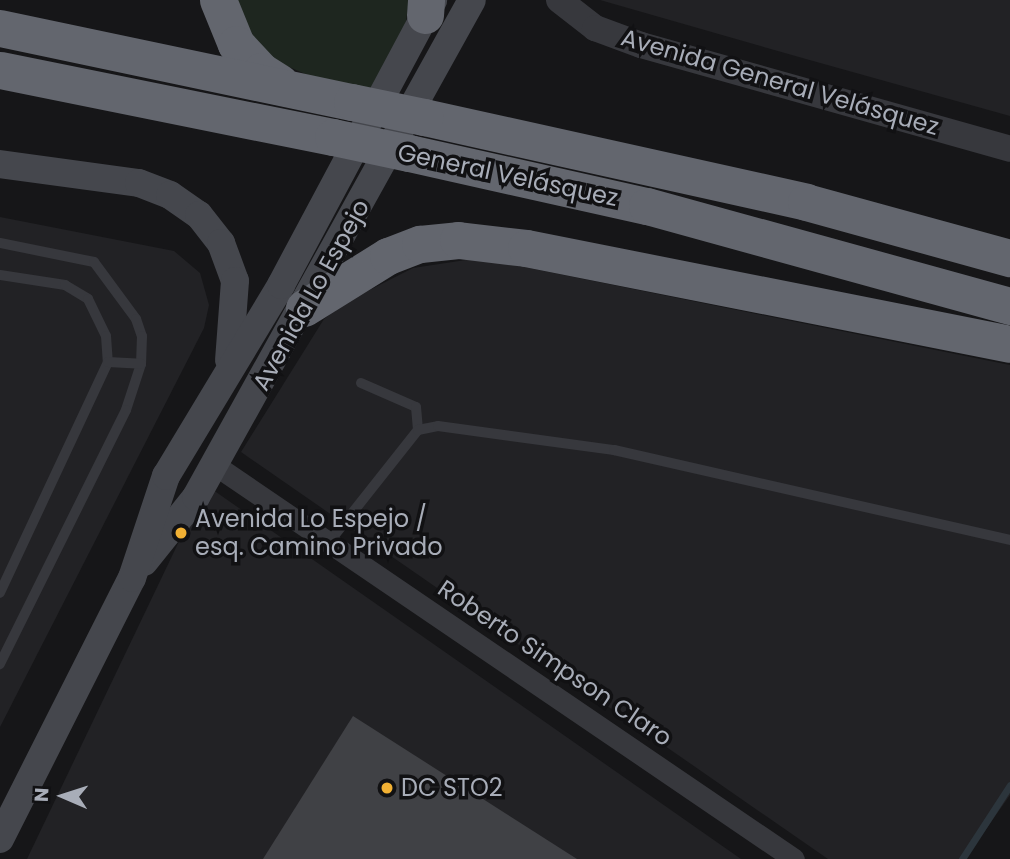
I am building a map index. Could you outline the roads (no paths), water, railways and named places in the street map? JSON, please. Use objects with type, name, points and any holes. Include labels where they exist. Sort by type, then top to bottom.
[{"type":"highway","points":[[218,0],[227,28],[247,59],[294,89]]},
{"type":"highway","name":"General Velásquez","points":[[0,28],[740,186],[1010,258]]},
{"type":"highway","name":"General Velásquez","points":[[0,71],[333,137],[648,206],[1010,306]]},
{"type":"highway","points":[[304,308],[341,281],[388,256],[420,244],[458,240],[526,248],[1010,344]]},
{"type":"main road","name":"Avenida Lo Espejo","points":[[131,578],[196,497],[215,465],[472,0]]},
{"type":"main road","name":"Avenida Lo Espejo","points":[[0,839],[131,578],[166,476],[227,370],[281,285],[428,5]]},
{"type":"main road","points":[[0,164],[139,183],[170,195],[198,215],[221,243],[234,281],[236,302],[227,370]]},
{"type":"street","name":"Avenida General Velásquez","points":[[559,0],[595,28],[641,45],[1010,149]]},
{"type":"street","name":"Roberto Simpson Claro","points":[[215,465],[794,859]]},
{"type":"lane","points":[[0,243],[94,262],[136,319],[142,336],[141,364],[126,410],[0,664]]},
{"type":"lane","points":[[0,275],[65,285],[88,299],[106,336],[108,362],[0,593]]},
{"type":"lane","points":[[108,362],[141,364]]},
{"type":"lane","points":[[361,383],[416,407],[418,430]]},
{"type":"lane","points":[[330,541],[418,430],[438,426],[614,450],[1010,540]]},
{"type":"waterway","points":[[962,859],[1010,785]]},
{"type":"place","name":"Avenida Lo Espejo / esq. Camino Privado","points":[[181,533]]},
{"type":"place","name":"DC STO2","points":[[387,788]]}]
